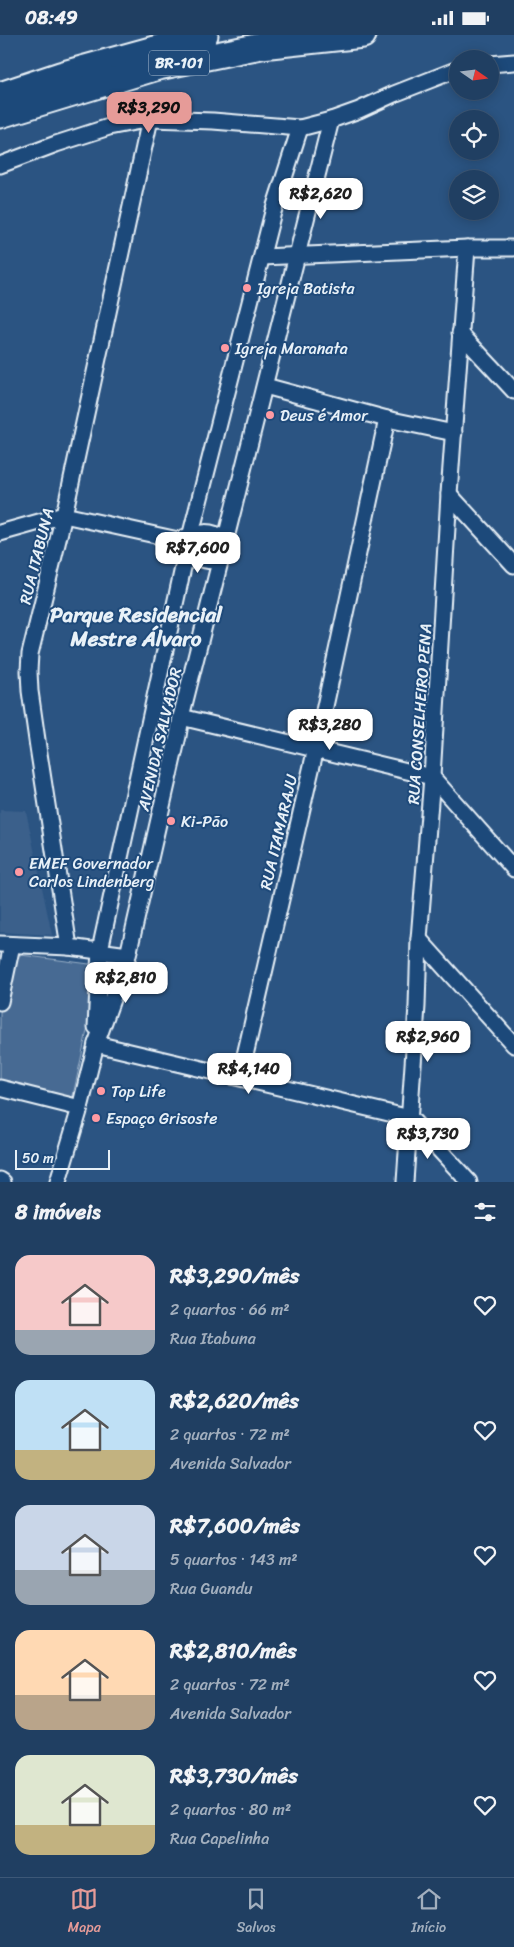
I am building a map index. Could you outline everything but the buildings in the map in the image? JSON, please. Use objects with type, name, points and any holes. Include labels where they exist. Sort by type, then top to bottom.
[{"type":"main road","name":"BR-101","points":[[0,95],[69,72],[205,35]]},
{"type":"main road","name":"BR-101","points":[[0,115],[158,67],[261,46],[363,35]]},
{"type":"street","points":[[499,63],[514,62]]},
{"type":"street","points":[[0,165],[56,143],[109,127],[150,119],[213,121],[300,128],[331,121],[449,72]]},
{"type":"street","name":"RUA ITABUNA","points":[[69,947],[38,747],[29,671],[35,630],[64,515],[150,119]]},
{"type":"street","name":"AVENIDA SALVADOR","points":[[58,1182],[80,1108],[96,1044],[128,955],[181,717],[331,121]]},
{"type":"street","name":"AVENIDA SALVADOR","points":[[96,1044],[100,950],[185,542],[273,212],[300,128]]},
{"type":"street","points":[[262,257],[297,257],[467,248],[514,248]]},
{"type":"street","name":"RUA CONSELHEIRO PENA","points":[[405,1182],[417,1006],[419,939],[432,777],[449,494],[467,248]]},
{"type":"street","points":[[460,333],[514,391]]},
{"type":"street","points":[[265,386],[388,419],[454,433]]},
{"type":"street","name":"RUA ITAMARAJU","points":[[240,1077],[316,747],[388,419]]},
{"type":"street","points":[[449,494],[514,565]]},
{"type":"street","points":[[0,533],[64,515],[185,542],[201,559],[208,561],[221,560]]},
{"type":"street","points":[[185,542],[205,531],[226,540]]},
{"type":"street","points":[[181,717],[316,747],[432,777],[514,869]]},
{"type":"street","points":[[419,939],[514,1045]]},
{"type":"street","points":[[0,1002],[6,944],[69,947],[128,955]]},
{"type":"street","points":[[96,1044],[410,1118],[468,1182]]},
{"type":"street","points":[[0,1088],[80,1108]]},
{"type":"street","points":[[0,1180],[4,1182]]},
{"type":"shaded area","name":"EMEF Governador Carlos Lindenberg","points":[[0,810],[26,811],[52,935],[0,932]]},
{"type":"shaded area","points":[[13,954],[97,965],[98,980],[72,1100],[0,1083],[0,1013]]},
{"type":"place","name":"Igreja Batista","points":[[247,288]]},
{"type":"place","name":"Igreja Maranata","points":[[225,348]]},
{"type":"place","name":"Deus é Amor","points":[[270,415]]},
{"type":"place","name":"Ki-Pão","points":[[171,821]]},
{"type":"place","name":"EMEF Governador Carlos Lindenberg","points":[[19,872]]},
{"type":"place","name":"Top Life","points":[[101,1091]]},
{"type":"place","name":"Espaço Grisoste","points":[[96,1118]]},
{"type":"district","name":"Parque Residencial Mestre Álvaro","points":[[136,627]]}]
